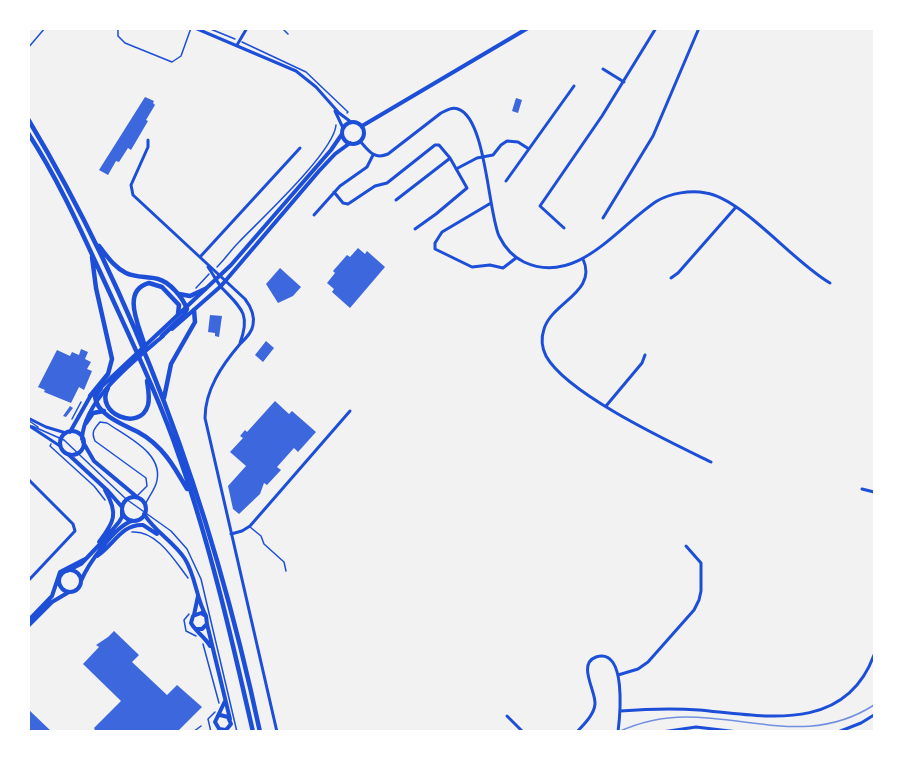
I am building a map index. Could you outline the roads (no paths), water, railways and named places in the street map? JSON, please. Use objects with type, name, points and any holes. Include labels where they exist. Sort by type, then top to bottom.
[{"type":"highway","points":[[28,119],[93,240],[148,358],[164,398],[205,516],[234,622],[259,730]]},
{"type":"highway","points":[[28,134],[62,191],[146,372],[168,426],[212,562],[252,730]]},
{"type":"highway","points":[[93,240],[120,269],[136,277],[160,279],[177,294],[186,306],[184,315],[162,336]]},
{"type":"highway","points":[[90,396],[108,374],[112,359],[96,288],[91,252]]},
{"type":"highway","points":[[148,358],[133,304],[136,291],[149,283],[158,284],[169,292],[179,305],[178,314]]},
{"type":"highway","points":[[177,294],[193,296],[205,289]]},
{"type":"highway","points":[[164,398],[171,364],[195,322],[194,310]]},
{"type":"highway","points":[[108,388],[105,402],[110,409],[125,418],[138,417],[145,411],[149,400],[146,372]]},
{"type":"highway","points":[[101,388],[95,397],[96,402],[104,411],[149,439],[163,451],[193,499]]},
{"type":"highway","points":[[86,423],[93,413],[104,411]]},
{"type":"street","points":[[155,340],[226,282],[335,154],[350,143],[360,141],[364,136],[362,126],[357,122],[342,118],[316,87],[297,71],[193,28]]},
{"type":"street","points":[[237,45],[247,28]]},
{"type":"street","points":[[362,126],[528,28]]},
{"type":"street","points":[[564,228],[540,206],[624,82],[656,28]]},
{"type":"street","points":[[603,219],[653,136],[699,28]]},
{"type":"street","points":[[603,69],[624,82]]},
{"type":"street","points":[[506,181],[574,86]]},
{"type":"street","points":[[360,141],[373,155],[382,156],[388,154],[441,112],[457,109],[470,118],[484,158],[491,203],[500,238],[516,258],[531,265],[561,266],[583,259],[658,201],[684,193],[706,193],[721,198],[736,207],[813,273],[830,283]]},
{"type":"street","points":[[60,446],[61,438],[68,432],[90,396],[119,374],[155,340],[186,306],[218,277],[283,206],[342,134],[342,118]]},
{"type":"street","points":[[343,128],[351,122]]},
{"type":"street","points":[[342,134],[350,143]]},
{"type":"street","points":[[148,140],[148,147],[131,186],[136,199],[245,300],[252,314],[251,332],[214,381],[209,393],[205,412],[206,431],[277,732]]},
{"type":"street","points":[[456,169],[477,158],[493,155],[507,141],[518,142],[529,149]]},
{"type":"street","points":[[334,192],[343,203],[348,204],[375,186],[387,183],[435,145],[441,146],[467,185],[466,189],[415,229]]},
{"type":"street","points":[[200,257],[300,148]]},
{"type":"street","points":[[314,214],[334,192],[367,167],[373,155]]},
{"type":"street","points":[[396,200],[450,158]]},
{"type":"street","points":[[491,203],[442,232],[435,243],[435,249],[475,268],[490,265],[503,268],[516,258]]},
{"type":"street","points":[[671,278],[736,207]]},
{"type":"street","points":[[583,259],[586,266],[585,281],[579,290],[550,317],[544,329],[542,343],[547,357],[561,373],[606,406],[711,462]]},
{"type":"street","points":[[218,277],[221,286],[240,305],[244,315],[245,328],[239,345]]},
{"type":"street","points":[[606,406],[642,363],[645,355]]},
{"type":"street","points":[[68,454],[78,453],[82,448],[86,423],[96,402],[119,374]]},
{"type":"street","points":[[231,534],[250,526],[350,411]]},
{"type":"street","points":[[28,419],[46,427],[78,434],[94,460],[142,500],[145,513],[155,530],[172,545],[189,566],[206,616],[231,732]]},
{"type":"street","points":[[28,425],[60,446],[100,483],[122,509],[125,517],[143,525],[172,545]]},
{"type":"street","points":[[28,479],[73,524],[75,531],[28,581]]},
{"type":"street","points":[[96,548],[111,527],[114,508],[100,483]]},
{"type":"street","points":[[862,489],[874,492]]},
{"type":"street","points":[[56,584],[62,574],[78,567],[118,523],[122,517],[126,499],[136,497]]},
{"type":"street","points":[[28,626],[52,602],[77,589],[86,570],[120,527],[145,513]]},
{"type":"street","points":[[96,556],[126,528],[132,525],[143,525]]},
{"type":"street","points":[[618,675],[638,669],[648,662],[697,605],[702,591],[702,567],[698,557],[686,546]]},
{"type":"street","points":[[28,621],[49,600],[60,572],[87,558]]},
{"type":"street","points":[[67,571],[75,572],[81,581]]},
{"type":"street","points":[[59,579],[62,588],[69,592]]},
{"type":"street","points":[[198,596],[191,624],[205,636],[212,649]]},
{"type":"street","points":[[192,614],[198,613],[206,616]]},
{"type":"street","points":[[196,629],[202,629],[207,624]]},
{"type":"street","points":[[620,711],[696,710],[766,717],[808,714],[828,706],[848,693],[863,676],[874,655]]},
{"type":"street","points":[[578,732],[594,708],[594,696],[587,670],[589,663],[596,657],[605,657],[615,665],[618,675],[620,711],[618,732]]},
{"type":"street","points":[[225,697],[224,706],[215,722],[220,730],[226,730],[230,721]]},
{"type":"street","points":[[219,716],[224,714],[230,721]]},
{"type":"street","points":[[838,732],[874,715]]},
{"type":"street","points":[[507,716],[523,732]]},
{"type":"street","points":[[662,732],[686,727],[738,732]]},
{"type":"lane","points":[[28,48],[45,28]]},
{"type":"lane","points":[[118,28],[118,36],[125,43],[172,62],[181,56],[193,28]]},
{"type":"lane","points":[[282,28],[288,34]]},
{"type":"lane","points":[[28,419],[41,429]]},
{"type":"lane","points":[[136,497],[147,486],[146,478],[95,441],[94,430],[100,423],[107,423],[151,454],[158,474],[145,505]]},
{"type":"lane","points":[[28,425],[61,438],[126,499],[176,535],[191,556],[199,572],[237,732]]},
{"type":"lane","points":[[250,526],[261,536],[264,544],[284,562],[286,572]]},
{"type":"lane","points":[[193,732],[201,726]]},
{"type":"tram line","points":[[618,732],[635,725],[677,717],[711,718],[782,726],[828,724],[851,717],[874,705]]}]
